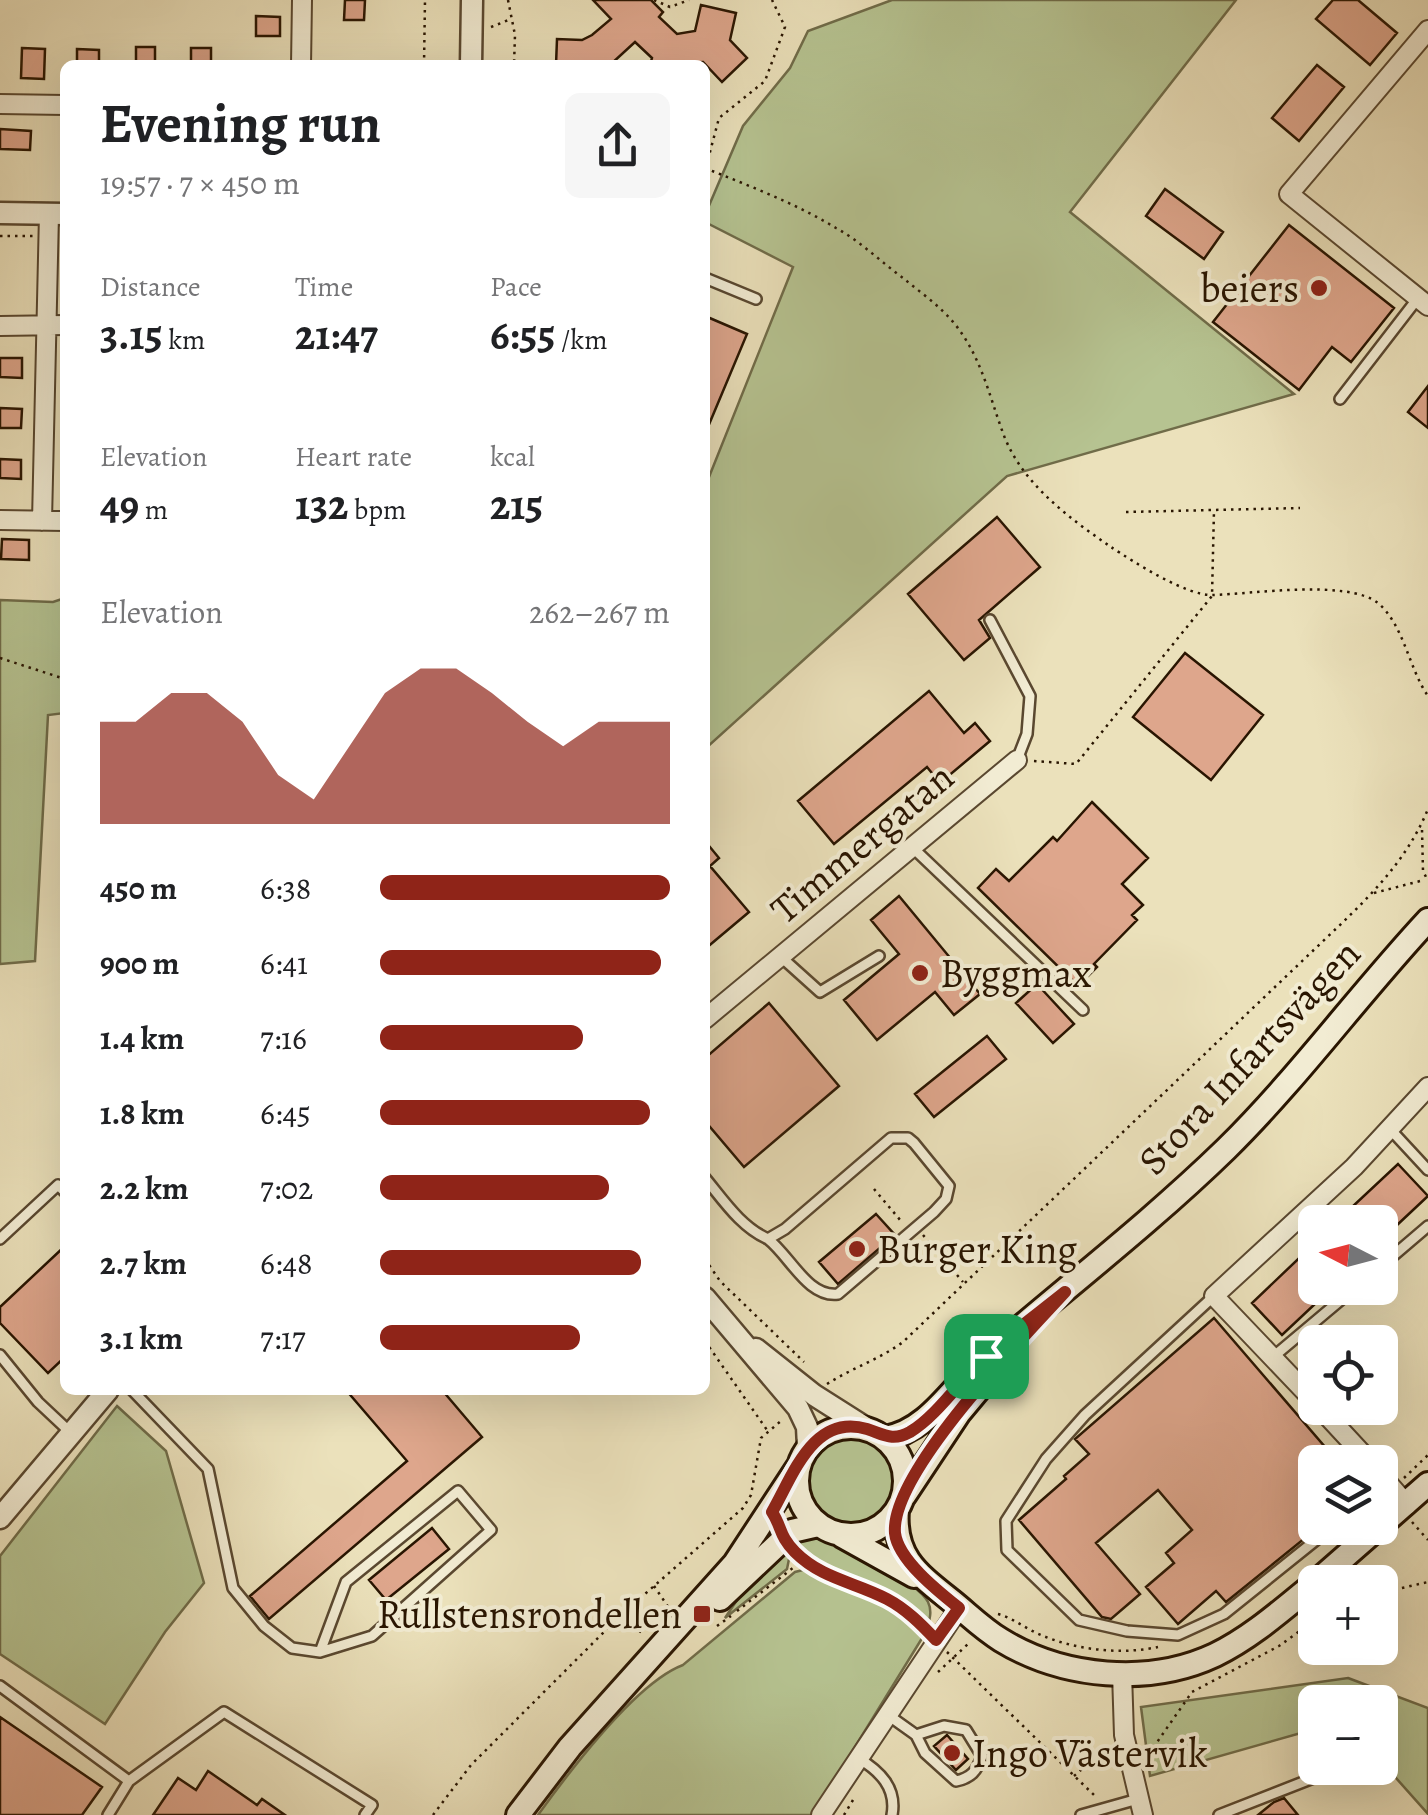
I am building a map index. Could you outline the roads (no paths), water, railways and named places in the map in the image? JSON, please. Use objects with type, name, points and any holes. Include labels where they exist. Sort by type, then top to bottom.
[{"type":"main road","name":"Stora Infartsvägen","points":[[1398,952],[1427,888]]},
{"type":"main road","name":"Stora Infartsvägen","points":[[875,1433],[906,1434],[921,1424],[986,1356],[1065,1292],[1226,1149],[1309,1060],[1428,920]]},
{"type":"main road","name":"Stora Infartsvägen","points":[[900,1504],[959,1413],[1065,1292]]},
{"type":"main road","points":[[518,1815],[570,1748],[735,1563],[772,1512],[803,1457],[834,1429],[875,1433],[903,1466],[895,1533],[902,1553],[959,1608],[1026,1653],[1058,1664],[1122,1674],[1175,1668],[1242,1640],[1298,1597]]},
{"type":"main road","points":[[803,1457],[799,1499],[828,1530],[936,1589]]},
{"type":"main road","points":[[1337,1565],[1428,1484]]},
{"type":"main road","points":[[664,1646],[784,1538],[803,1527],[872,1532],[900,1504]]},
{"type":"street","points":[[301,60],[302,0]]},
{"type":"street","points":[[471,60],[472,0]]},
{"type":"street","points":[[1423,302],[1289,194],[1428,30]]},
{"type":"street","points":[[0,104],[60,105]]},
{"type":"street","points":[[0,213],[57,214],[56,325],[42,521]]},
{"type":"street","points":[[0,326],[56,325]]},
{"type":"street","points":[[0,520],[60,521]]},
{"type":"street","name":"Timmergatan","points":[[710,1014],[1018,760]]},
{"type":"street","points":[[1298,1385],[1214,1296],[1354,1167],[1428,1087]]},
{"type":"street","points":[[710,1304],[798,1408],[807,1427],[803,1457]]},
{"type":"street","points":[[731,1329],[814,1396],[875,1433]]},
{"type":"street","points":[[0,1518],[104,1395]]},
{"type":"street","points":[[1336,1425],[1354,1445]]},
{"type":"street","points":[[1398,1495],[1407,1504]]},
{"type":"street","points":[[825,1813],[886,1714],[959,1608]]},
{"type":"street","points":[[1122,1674],[1128,1756],[1141,1807]]},
{"type":"lane","points":[[710,280],[756,299]]},
{"type":"lane","points":[[1340,399],[1423,302]]},
{"type":"lane","points":[[990,620],[1030,696],[1027,734],[1018,760]]},
{"type":"lane","points":[[912,847],[1083,1010]]},
{"type":"lane","points":[[780,956],[820,992],[879,956]]},
{"type":"lane","points":[[1390,1129],[1428,1170]]},
{"type":"lane","points":[[710,1184],[741,1222],[781,1249],[815,1290],[829,1295],[838,1294],[934,1212],[946,1199],[949,1186],[908,1138],[891,1138],[785,1229],[768,1239]]},
{"type":"lane","points":[[0,1239],[60,1187]]},
{"type":"lane","points":[[1398,1252],[1428,1226]]},
{"type":"lane","points":[[1214,1296],[1085,1415],[1046,1459],[1006,1521],[1007,1550],[1079,1620],[1178,1635],[1224,1614],[1310,1545]]},
{"type":"lane","points":[[1271,1358],[1335,1305]]},
{"type":"lane","points":[[0,1355],[38,1402],[71,1433]]},
{"type":"lane","points":[[137,1395],[208,1469],[233,1588],[264,1626],[292,1648],[320,1652],[372,1636],[491,1530],[458,1491],[346,1582],[320,1652]]},
{"type":"lane","points":[[0,1686],[129,1781]]},
{"type":"lane","points":[[108,1815],[129,1781],[224,1712],[372,1804],[365,1815]]},
{"type":"lane","points":[[886,1714],[916,1734],[925,1752],[956,1780],[965,1779],[978,1769],[982,1756],[966,1730],[944,1726],[916,1734]]},
{"type":"lane","points":[[858,1758],[884,1777],[894,1805],[892,1815]]},
{"type":"lane","points":[[1219,1815],[1298,1784]]},
{"type":"lane","points":[[1081,1815],[1107,1808],[1141,1807]]},
{"type":"place","name":"beiers","points":[[1319,288]]},
{"type":"place","name":"Byggmax","points":[[920,973]]},
{"type":"place","name":"Burger King","points":[[857,1249]]},
{"type":"place","name":"Rullstensrondellen","points":[[702,1614]]},
{"type":"place","name":"Ingo Västervik","points":[[952,1753]]}]
